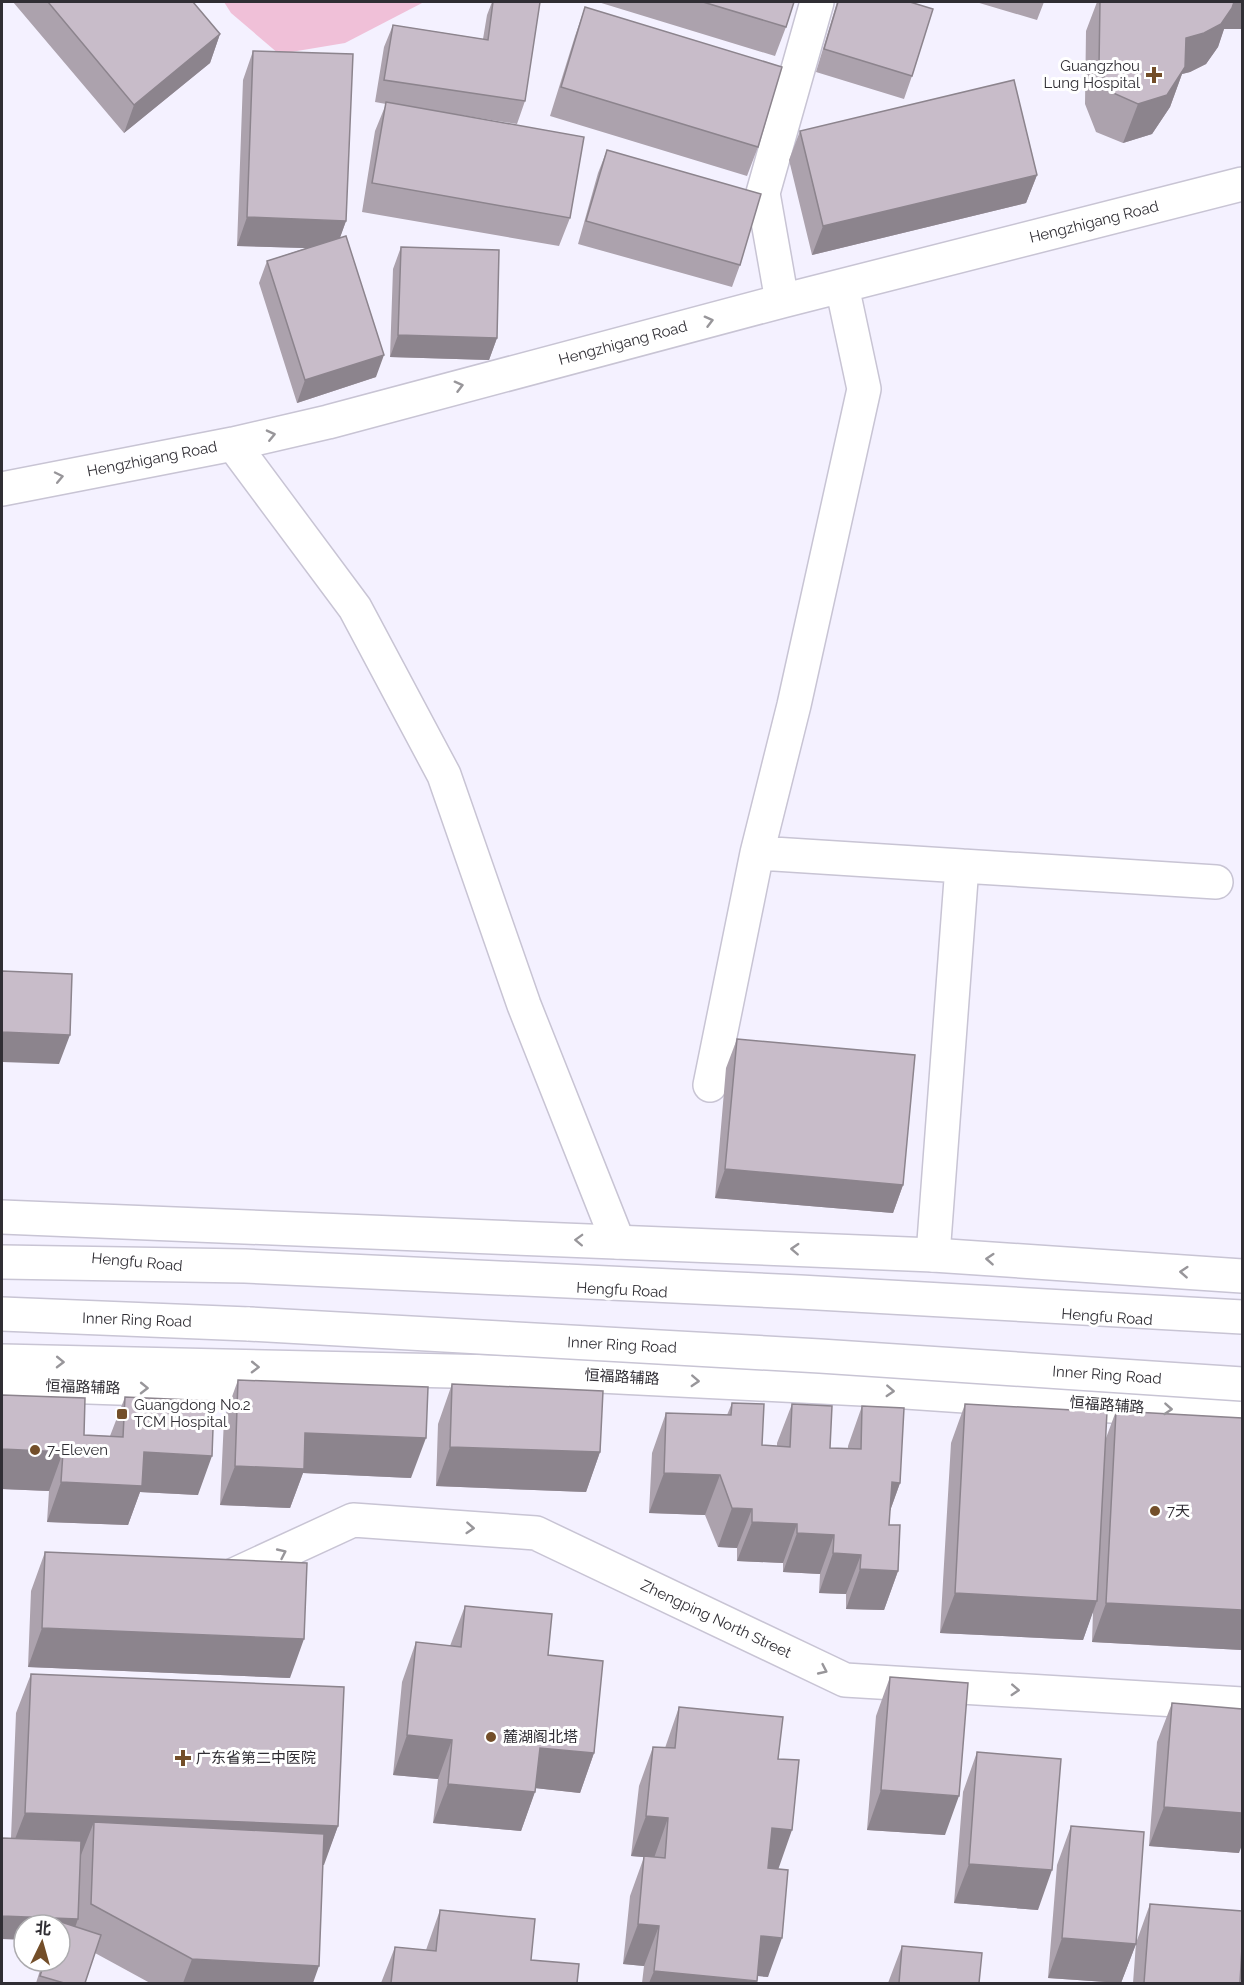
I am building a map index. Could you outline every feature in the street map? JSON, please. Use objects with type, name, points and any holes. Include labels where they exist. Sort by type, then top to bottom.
[{"type":"main road","points":[[782,301],[763,193],[817,2]]},
{"type":"main road","name":"Hengzhigang Road","points":[[2,489],[233,444],[328,422],[782,301],[1242,184]]},
{"type":"main road","points":[[710,1085],[757,853],[794,705],[864,388],[842,286]]},
{"type":"main road","points":[[233,444],[355,608],[444,775],[524,1005],[618,1242]]},
{"type":"main road","points":[[757,853],[1215,882]]},
{"type":"main road","points":[[933,1255],[962,866]]},
{"type":"main road","points":[[2,1217],[933,1255],[1242,1276]]},
{"type":"main road","points":[[668,1292],[749,1247]]},
{"type":"main road","name":"Hengfu Road","points":[[2,1249],[58,1256],[296,1275],[668,1292],[1242,1326]]},
{"type":"main road","points":[[2,1262],[269,1267],[777,1291],[1242,1317]]},
{"type":"main road","points":[[2,1308],[690,1341],[1242,1373]]},
{"type":"main road","name":"Inner Ring Road","points":[[2,1314],[261,1325],[796,1355],[1242,1384]]},
{"type":"main road","points":[[2,1360],[539,1373],[690,1341]]},
{"type":"main road","name":"恒福路辅路","points":[[2,1384],[147,1389],[401,1388],[463,1385],[539,1373],[873,1390],[1242,1414]]},
{"type":"main road","name":"Zhengping North Street","points":[[210,1586],[353,1520],[536,1533],[845,1680],[1242,1704]]},
{"type":"shaded area","points":[[224,2],[424,2],[345,43],[279,54],[231,13]]},
{"type":"building","points":[[48,2],[193,2],[220,34],[134,105]]},
{"type":"building","points":[[493,2],[540,2],[525,101],[384,80],[393,25],[488,40]]},
{"type":"building","points":[[703,2],[794,2],[786,27]]},
{"type":"building","points":[[838,2],[910,2],[933,9],[912,76],[824,49]]},
{"type":"building","points":[[1100,2],[1234,2],[1221,24],[1204,33],[1186,38],[1185,67],[1167,95],[1138,104],[1111,92],[1099,65]]},
{"type":"building","points":[[585,7],[782,67],[758,147],[561,87]]},
{"type":"building","points":[[253,51],[353,54],[346,221],[247,217]]},
{"type":"building","points":[[1014,80],[1037,175],[823,226],[800,131]]},
{"type":"building","points":[[386,102],[584,137],[570,218],[372,183]]},
{"type":"building","points":[[607,150],[761,194],[740,265],[586,221]]},
{"type":"building","points":[[346,236],[384,355],[305,380],[267,261]]},
{"type":"building","points":[[401,247],[499,250],[497,338],[398,335]]},
{"type":"building","points":[[2,971],[72,974],[70,1035],[2,1032]]},
{"type":"building","points":[[737,1039],[915,1055],[903,1185],[725,1169]]},
{"type":"building","points":[[238,1380],[428,1387],[426,1438],[305,1433],[304,1469],[235,1466]]},
{"type":"building","points":[[452,1384],[603,1391],[600,1452],[450,1447]]},
{"type":"building","points":[[2,1395],[85,1398],[84,1435],[123,1437],[125,1397],[214,1401],[212,1456],[144,1452],[142,1486],[61,1482],[63,1452],[2,1449]]},
{"type":"building","points":[[732,1403],[764,1404],[762,1445],[790,1447],[792,1404],[832,1406],[830,1448],[861,1449],[862,1406],[904,1408],[900,1483],[892,1482],[889,1525],[900,1525],[898,1571],[860,1569],[861,1555],[833,1553],[834,1535],[797,1533],[797,1524],[752,1522],[752,1509],[732,1508],[720,1475],[664,1473],[666,1413],[731,1415]]},
{"type":"building","points":[[965,1404],[1107,1412],[1097,1601],[955,1593]]},
{"type":"building","points":[[1116,1411],[1242,1418],[1242,1610],[1106,1603]]},
{"type":"building","points":[[45,1552],[307,1563],[304,1639],[42,1628]]},
{"type":"building","name":"麓湖阁北塔","points":[[465,1606],[552,1614],[548,1655],[603,1661],[594,1753],[540,1748],[535,1792],[448,1784],[452,1740],[407,1735],[416,1642],[461,1647]]},
{"type":"building","points":[[31,1674],[344,1687],[338,1826],[25,1813]]},
{"type":"building","points":[[890,1677],[968,1683],[959,1796],[881,1790]]},
{"type":"building","points":[[1172,1703],[1242,1709],[1242,1813],[1164,1807]]},
{"type":"building","points":[[679,1707],[783,1717],[778,1759],[799,1760],[792,1830],[772,1828],[768,1868],[788,1870],[782,1938],[761,1936],[757,1981],[654,1971],[659,1926],[638,1924],[644,1856],[665,1858],[668,1818],[646,1816],[653,1747],[675,1748]]},
{"type":"building","points":[[977,1752],[1061,1759],[1052,1870],[969,1864]]},
{"type":"building","points":[[94,1822],[324,1834],[319,1966],[192,1959],[91,1904]]},
{"type":"building","points":[[1071,1826],[1144,1832],[1136,1944],[1062,1938]]},
{"type":"building","points":[[2,1838],[81,1841],[78,1919],[72,1919],[72,1913],[12,1913],[12,1916],[2,1916]]},
{"type":"building","points":[[1150,1904],[1242,1911],[1240,1983],[1144,1983]]},
{"type":"building","points":[[440,1910],[535,1919],[531,1960],[579,1964],[577,1983],[391,1983],[395,1947],[436,1951]]},
{"type":"building","points":[[72,1926],[101,1935],[85,1983],[64,1983],[40,1976],[41,1973],[72,1973]]},
{"type":"building","points":[[902,1946],[982,1953],[979,1983],[899,1983]]},
{"type":"place","name":"Guangzhou Lung Hospital","points":[[1154,75]]},
{"type":"place","name":"Guangdong No.2 TCM Hospital","points":[[122,1414]]},
{"type":"place","name":"7-Eleven","points":[[35,1450]]},
{"type":"place","name":"7天","points":[[1155,1511]]},
{"type":"place","name":"麓湖阁北塔","points":[[491,1737]]},
{"type":"place","name":"广东省第二中医院","points":[[183,1758]]}]
